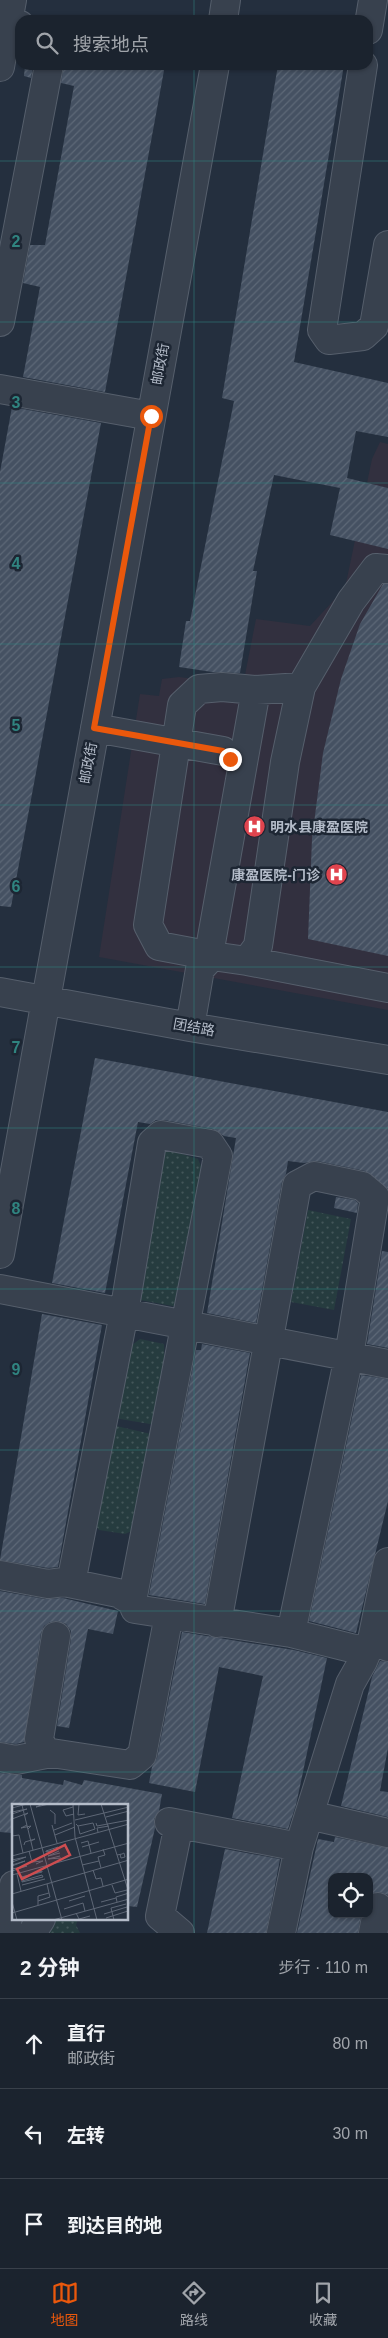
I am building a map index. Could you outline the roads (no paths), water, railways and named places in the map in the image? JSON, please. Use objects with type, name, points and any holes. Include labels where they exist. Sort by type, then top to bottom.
[{"type":"street","points":[[0,67],[13,29],[12,0]]},
{"type":"street","points":[[224,15],[226,0]]},
{"type":"street","points":[[370,15],[373,0]]},
{"type":"street","points":[[0,322],[48,70]]},
{"type":"street","name":"邮政街","points":[[0,1254],[214,70]]},
{"type":"street","points":[[362,70],[322,330],[329,340],[363,336],[374,326],[388,245]]},
{"type":"street","points":[[0,389],[151,416]]},
{"type":"street","points":[[248,961],[258,946],[285,762],[301,687],[351,601],[376,568],[388,569]]},
{"type":"street","points":[[301,687],[256,690],[222,687],[199,689],[182,705],[148,925],[159,946],[388,988]]},
{"type":"street","points":[[190,1027],[200,969],[212,956],[211,943],[235,753],[256,690]]},
{"type":"street","points":[[94,728],[285,762]]},
{"type":"street","name":"团结路","points":[[0,992],[190,1027],[388,1060]]},
{"type":"street","points":[[71,1584],[124,1313],[152,1143],[161,1135],[200,1142],[210,1144],[218,1156],[187,1325],[132,1601],[135,1609],[291,1633],[355,1649],[376,1645]]},
{"type":"street","points":[[217,1623],[297,1185],[314,1176],[362,1186],[374,1196],[349,1356],[291,1633]]},
{"type":"street","points":[[0,1289],[388,1364]]},
{"type":"street","points":[[281,1933],[299,1847],[350,1684],[363,1661],[376,1645],[388,1562]]},
{"type":"street","points":[[0,1575],[48,1584],[64,1582],[118,1593],[132,1601]]},
{"type":"street","points":[[56,1636],[39,1739],[45,1752],[130,1765],[142,1755],[169,1615]]},
{"type":"street","points":[[0,1757],[16,1760],[51,1752]]},
{"type":"street","points":[[309,1816],[388,1833]]},
{"type":"street","points":[[180,1933],[160,1916],[174,1823],[299,1847]]},
{"type":"street","points":[[5,1933],[12,1896]]},
{"type":"street","points":[[32,1933],[40,1920]]},
{"type":"place","name":"明水县康盈医院","points":[[254,827]]},
{"type":"place","name":"康盈医院-门诊","points":[[336,875]]}]
